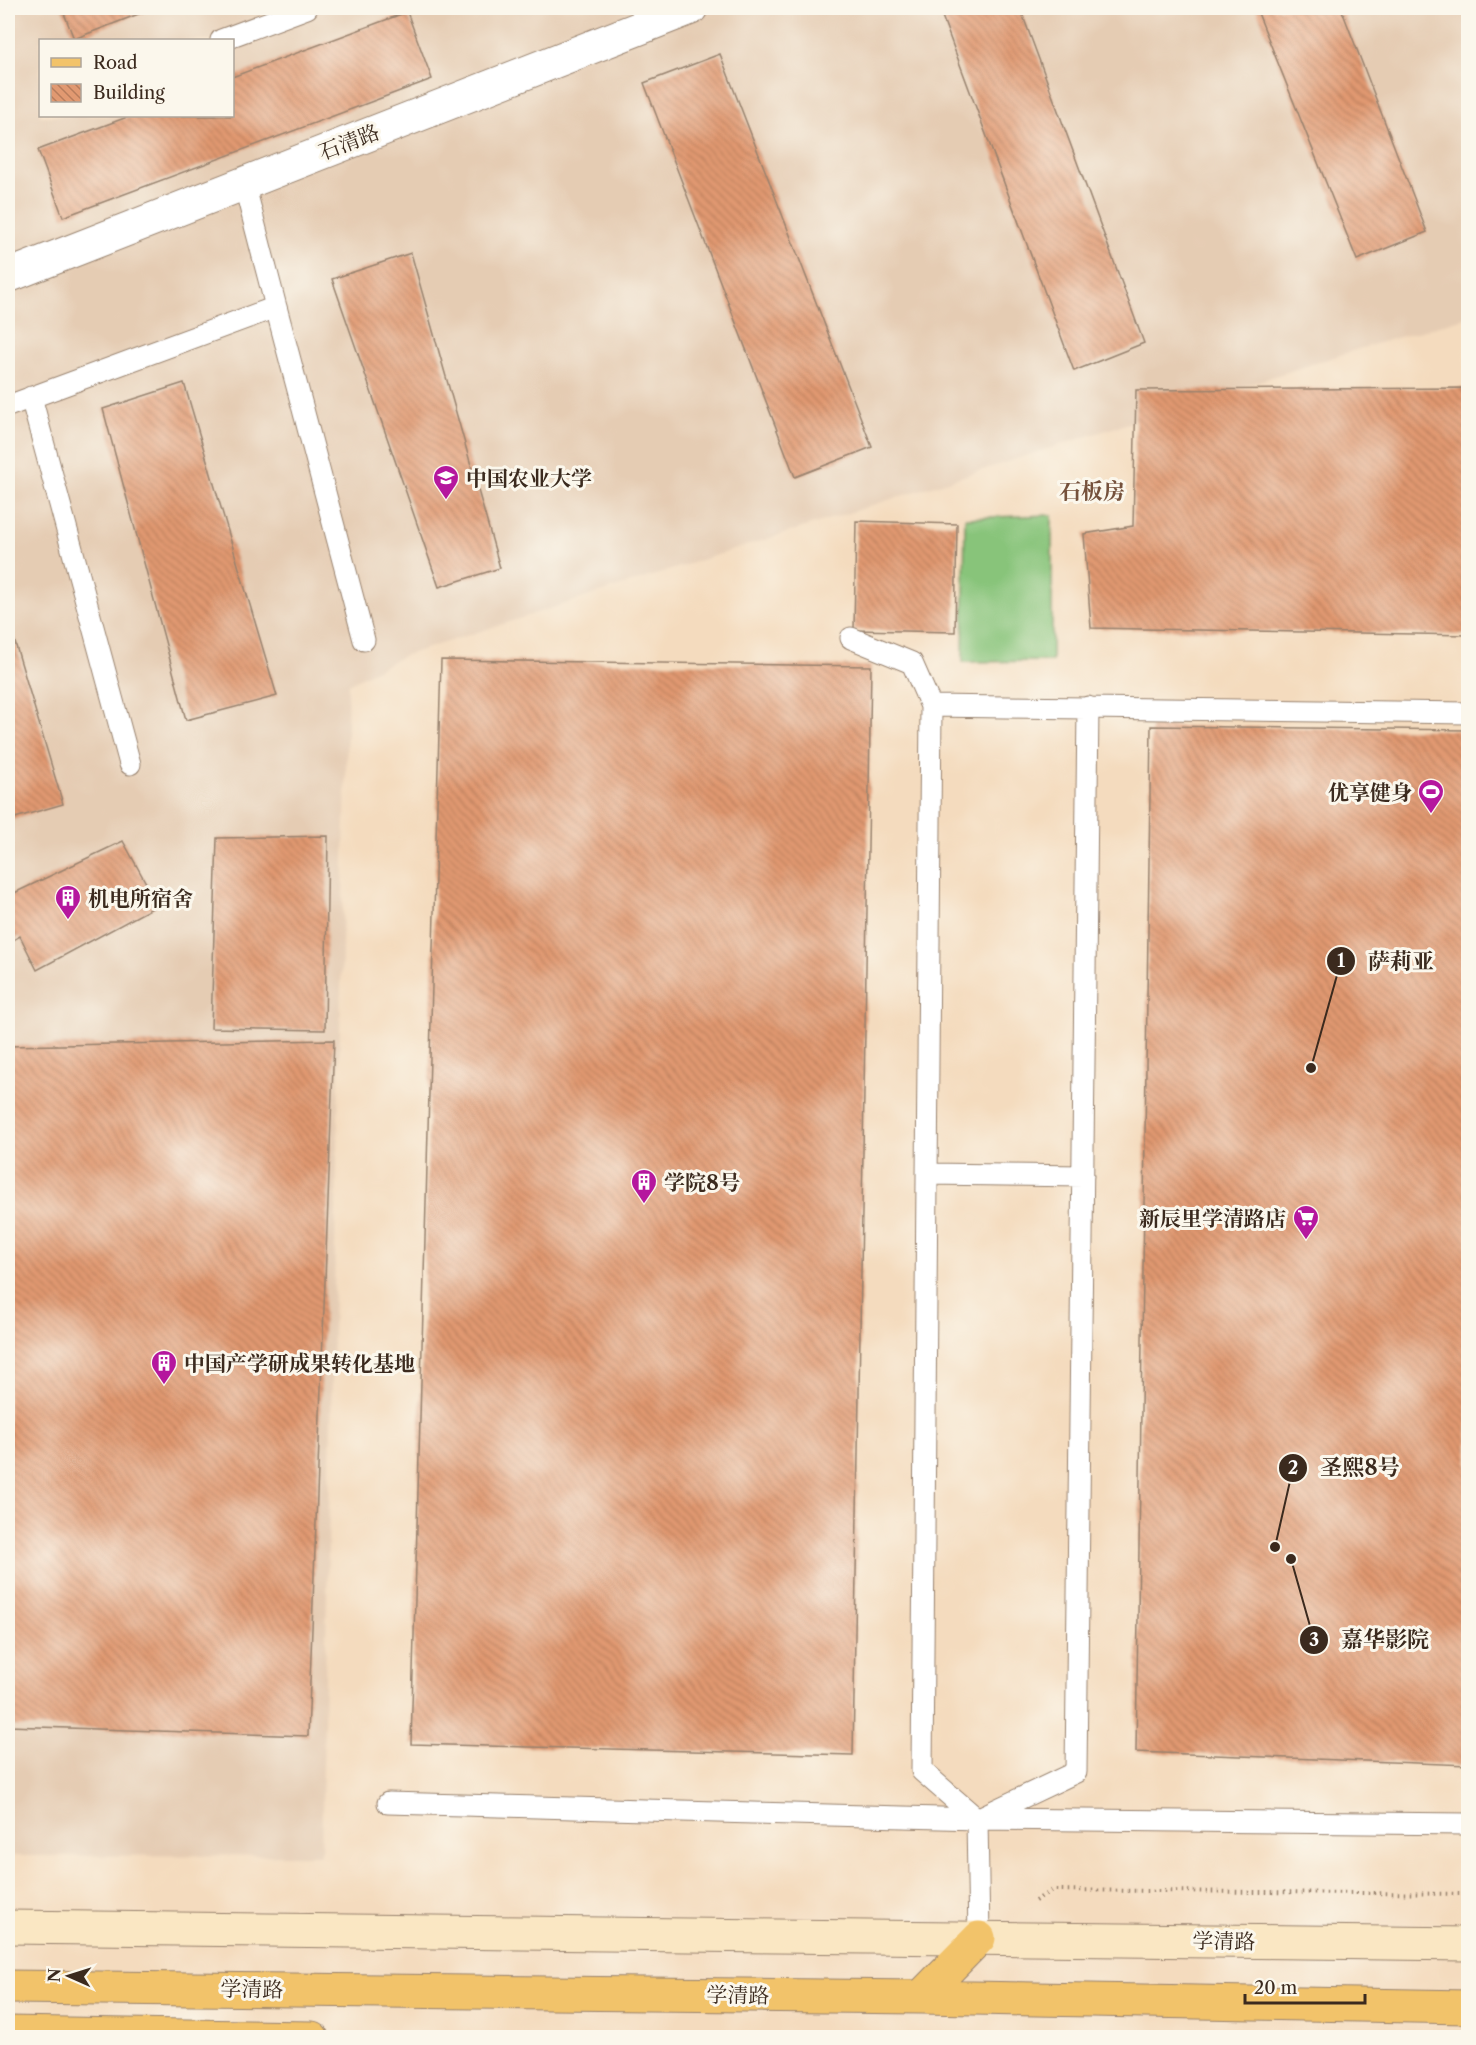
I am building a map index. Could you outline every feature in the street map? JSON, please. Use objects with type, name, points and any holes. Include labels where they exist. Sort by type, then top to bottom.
[{"type":"main road","points":[[921,1997],[979,1938]]},
{"type":"main road","name":"学清路","points":[[8,1987],[921,1997],[1468,2007]]},
{"type":"main road","points":[[8,2033],[312,2037]]},
{"type":"street","name":"石清路","points":[[8,276],[691,8]]},
{"type":"street","name":"学清路","points":[[8,1927],[1468,1944]]},
{"type":"lane","points":[[224,39],[307,8]]},
{"type":"lane","points":[[244,183],[364,640]]},
{"type":"lane","points":[[8,406],[276,307]]},
{"type":"lane","points":[[31,397],[130,764]]},
{"type":"lane","points":[[851,638],[912,663],[931,706],[922,1771],[977,1820],[979,1938]]},
{"type":"lane","points":[[931,706],[1468,713]]},
{"type":"lane","points":[[977,1820],[1076,1772],[1088,707]]},
{"type":"lane","points":[[927,1174],[1083,1176]]},
{"type":"lane","points":[[388,1803],[977,1820],[1468,1824]]},
{"type":"path","points":[[1034,1902],[1052,1890],[1468,1894]]},
{"type":"shaded area","name":"中国农业大学","points":[[8,8],[1468,8],[1468,317],[1365,347],[403,656],[348,684],[321,1855],[8,1856]]},
{"type":"green space","points":[[1052,515],[1052,661],[963,662],[965,518]]},
{"type":"building","points":[[62,8],[154,8],[74,39]]},
{"type":"building","points":[[939,8],[1020,8],[1144,343],[1074,371]]},
{"type":"building","points":[[1256,8],[1341,8],[1427,232],[1357,260]]},
{"type":"building","points":[[407,12],[432,79],[63,217],[38,150],[127,117],[234,117],[234,76]]},
{"type":"building","points":[[720,54],[872,447],[795,477],[644,83]]},
{"type":"building","points":[[411,253],[500,568],[439,587],[332,279]]},
{"type":"building","points":[[184,383],[277,696],[186,720],[103,409]]},
{"type":"building","points":[[1468,388],[1468,635],[1091,628],[1084,534],[1133,526],[1136,390]]},
{"type":"building","points":[[856,521],[957,524],[955,632],[854,630]]},
{"type":"building","points":[[8,619],[63,804],[8,820]]},
{"type":"building","name":"学院8号","points":[[441,660],[871,666],[853,1755],[411,1744]]},
{"type":"building","name":"新辰里学清路店","points":[[1151,726],[1468,730],[1468,1765],[1136,1752]]},
{"type":"building","points":[[328,836],[325,1030],[211,1028],[217,838]]},
{"type":"building","name":"机电所宿舍","points":[[123,841],[158,905],[37,970],[20,936],[8,943],[8,896]]},
{"type":"building","name":"中国产学研成果转化基地","points":[[334,1040],[308,1736],[8,1726],[8,1046]]},
{"type":"place","name":"中国农业大学","points":[[446,501]]},
{"type":"place","name":"优享健身","points":[[1431,815]]},
{"type":"place","name":"机电所宿舍","points":[[68,921]]},
{"type":"place","name":"萨莉亚","points":[[1311,1068]]},
{"type":"place","name":"学院8号","points":[[644,1205]]},
{"type":"place","name":"新辰里学清路店","points":[[1306,1241]]},
{"type":"place","name":"中国产学研成果转化基地","points":[[164,1386]]},
{"type":"place","name":"圣熙8号","points":[[1275,1547]]},
{"type":"place","name":"嘉华影院","points":[[1291,1559]]},
{"type":"district","name":"石板房","points":[[1092,491]]}]
